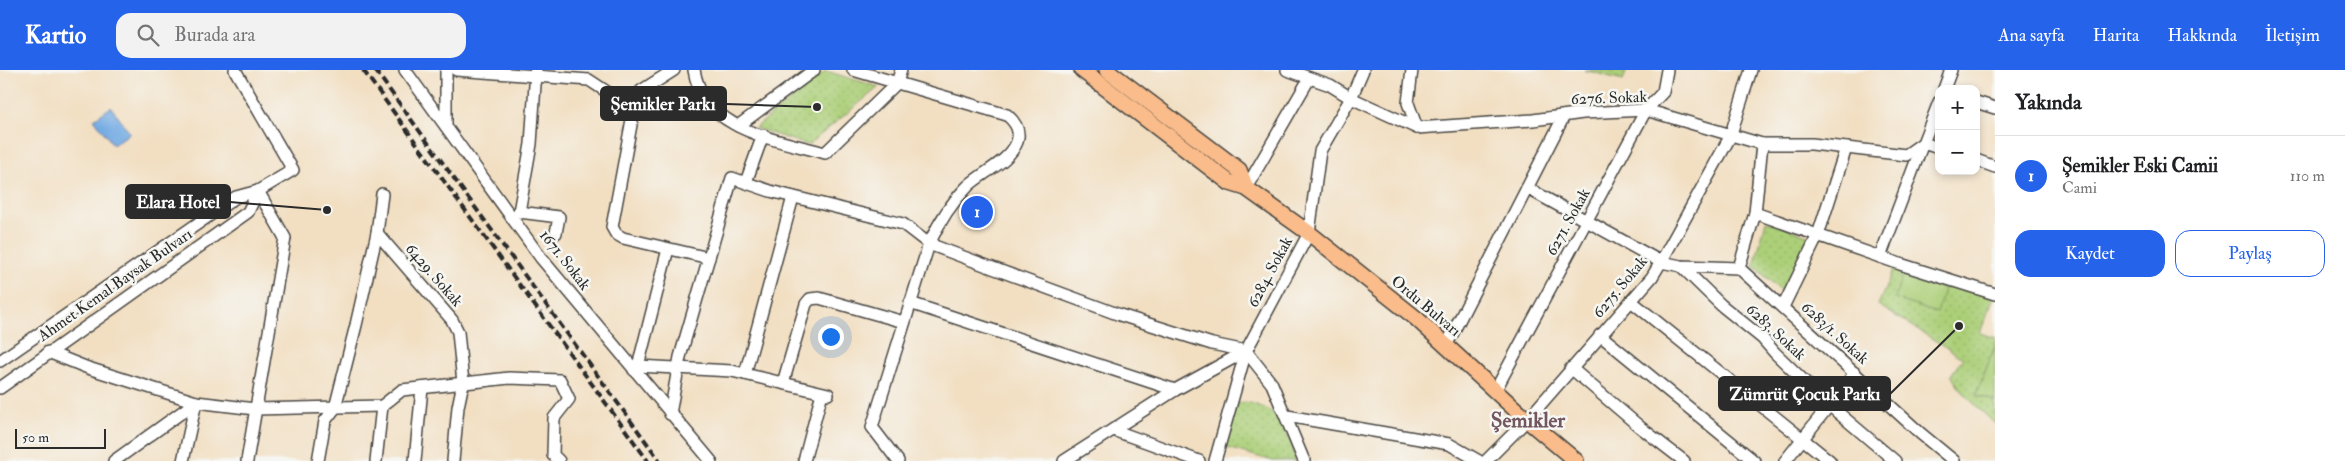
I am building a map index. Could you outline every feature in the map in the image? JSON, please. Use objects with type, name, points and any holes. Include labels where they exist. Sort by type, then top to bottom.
[{"type":"main road","name":"Ordu Bulvarı","points":[[1082,70],[1230,183],[1246,188],[1308,233],[1417,319],[1527,420],[1576,461]]},
{"type":"main road","name":"Ordu Bulvarı","points":[[1107,70],[1239,170],[1246,188]]},
{"type":"street","points":[[235,70],[293,170],[258,191],[284,238],[247,461]]},
{"type":"street","name":"1671. Sokak","points":[[405,70],[541,258],[636,368],[670,414],[711,461]]},
{"type":"street","points":[[446,70],[446,126]]},
{"type":"street","points":[[456,70],[536,73],[589,80],[633,108]]},
{"type":"street","points":[[674,70],[642,91],[636,98],[612,227],[616,234],[623,238],[709,258]]},
{"type":"street","points":[[694,70],[700,94],[727,121],[763,135],[825,153],[897,83],[900,70]]},
{"type":"street","points":[[738,126],[814,70]]},
{"type":"street","points":[[852,70],[1006,115],[1015,123],[1018,133],[1016,143],[1006,157],[968,186],[942,218],[929,244],[872,428],[898,461]]},
{"type":"street","name":"6276. Sokak","points":[[1287,70],[1330,85],[1351,98],[1417,128],[1646,110],[1730,137],[1762,144],[1812,144],[1906,155],[1923,143]]},
{"type":"street","name":"6284. Sokak","points":[[1215,461],[1246,351],[1308,233],[1320,152],[1351,98],[1363,70]]},
{"type":"street","points":[[1412,70],[1408,103],[1417,128]]},
{"type":"street","name":"6271. Sokak","points":[[1495,391],[1646,110],[1663,92],[1667,70]]},
{"type":"street","points":[[1527,188],[1661,262],[1730,137],[1751,70]]},
{"type":"street","points":[[1945,85],[1951,70]]},
{"type":"street","points":[[536,73],[531,144],[518,212],[559,216],[556,233]]},
{"type":"street","points":[[1246,188],[1310,79]]},
{"type":"street","points":[[1980,103],[1995,108]]},
{"type":"street","points":[[1880,257],[1935,112]]},
{"type":"street","points":[[1446,346],[1564,116]]},
{"type":"street","points":[[746,182],[763,135]]},
{"type":"street","points":[[1923,143],[1935,147]]},
{"type":"street","points":[[1739,268],[1755,213],[1762,144]]},
{"type":"street","points":[[1782,307],[1818,235],[1846,148]]},
{"type":"street","points":[[1980,161],[1995,167]]},
{"type":"street","points":[[670,414],[678,369],[732,178],[793,197],[902,224],[929,244],[1120,315],[1212,344],[1246,351],[1272,384],[1287,416],[1304,461]]},
{"type":"street","name":"Ahmet Kemal Baysak Bulvarı","points":[[0,388],[48,352],[248,212],[258,191]]},
{"type":"street","name":"Ahmet Kemal Baysak Bulvarı","points":[[0,361],[236,197],[258,191]]},
{"type":"street","points":[[318,461],[326,421],[334,408],[377,233],[382,194]]},
{"type":"street","points":[[745,374],[793,197]]},
{"type":"street","points":[[1755,213],[1880,257],[1995,294]]},
{"type":"street","name":"6429. Sokak","points":[[377,233],[452,320],[458,332],[463,383],[458,407],[453,461]]},
{"type":"street","points":[[668,249],[636,368],[732,371],[825,393],[804,461]]},
{"type":"street","name":"6275. Sokak","points":[[1486,461],[1527,420],[1652,277],[1661,262],[1681,266],[1739,268]]},
{"type":"street","name":"6283. Sokak","points":[[1681,266],[1721,305],[1762,338],[1829,405],[1895,461]]},
{"type":"street","name":"6283/1. Sokak","points":[[1739,268],[1954,461]]},
{"type":"street","points":[[783,383],[806,304],[810,299],[819,298],[904,322]]},
{"type":"street","points":[[1631,301],[1830,461]]},
{"type":"street","points":[[910,303],[1175,390]]},
{"type":"street","points":[[1600,335],[1754,461]]},
{"type":"street","points":[[1064,461],[1175,390],[1246,351]]},
{"type":"street","points":[[48,352],[88,368],[196,402],[255,409],[382,406],[402,390],[509,378],[560,380],[568,399],[554,418],[553,455],[559,461]]},
{"type":"street","points":[[1571,368],[1640,427],[1684,461]]},
{"type":"street","points":[[1785,461],[1855,373]]},
{"type":"street","points":[[415,461],[422,388]]},
{"type":"street","points":[[114,461],[196,402]]},
{"type":"street","points":[[183,461],[196,402]]},
{"type":"street","points":[[376,461],[382,406]]},
{"type":"street","points":[[1287,416],[1449,444],[1479,461]]},
{"type":"street","points":[[1113,430],[1199,461]]},
{"type":"green space","points":[[1584,70],[1627,70],[1623,80]]},
{"type":"green space","points":[[826,71],[879,87],[808,145],[755,128]]},
{"type":"green space","points":[[1766,221],[1810,236],[1785,295],[1754,266]]},
{"type":"green space","points":[[1895,265],[1994,296],[1980,333],[1995,338],[1995,346],[1976,395],[1995,401],[1995,424],[1962,392],[1951,375],[1963,358],[1878,305]]},
{"type":"green space","points":[[1902,275],[1944,289],[1937,313],[1895,299]]},
{"type":"green space","points":[[1995,346],[1995,401],[1976,395]]},
{"type":"green space","points":[[1246,402],[1262,407],[1278,417],[1292,444],[1294,461],[1273,461],[1224,447],[1237,403]]},
{"type":"water","points":[[111,107],[130,133],[113,145],[94,119]]},
{"type":"railway","points":[[363,70],[648,461]]},
{"type":"railway","points":[[375,70],[660,461]]},
{"type":"place","name":"Şemikler Parkı","points":[[817,107]]},
{"type":"place","name":"Elara Hotel","points":[[327,210]]},
{"type":"place","name":"Şemikler Eski Camii","points":[[977,212]]},
{"type":"place","name":"Zümrüt Çocuk Parkı","points":[[1959,326]]},
{"type":"district","name":"Şemikler","points":[[1528,420]]}]
